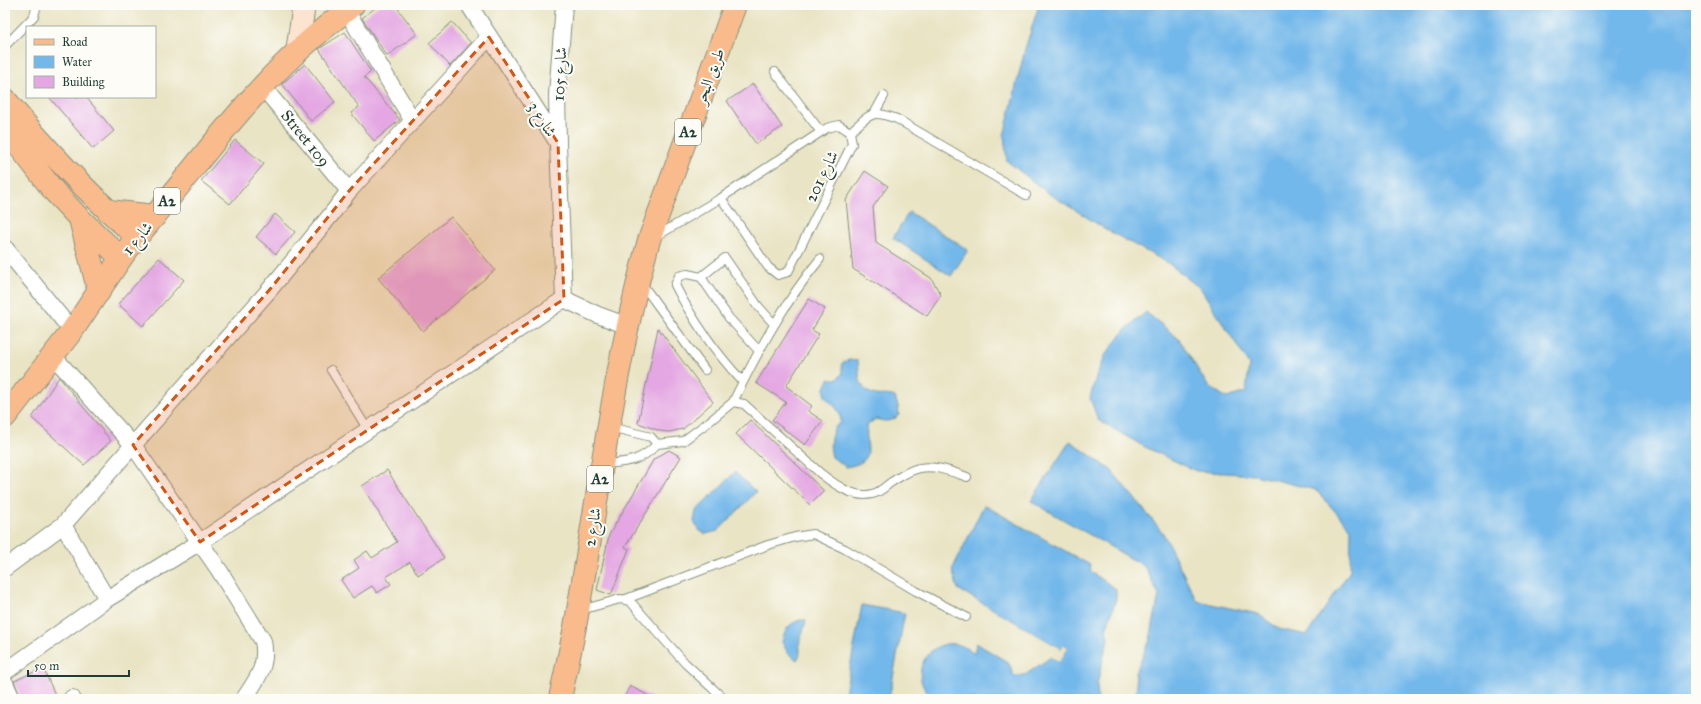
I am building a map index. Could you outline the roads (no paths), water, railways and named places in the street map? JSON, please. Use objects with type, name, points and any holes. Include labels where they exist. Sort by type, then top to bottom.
[{"type":"main road","points":[[297,52],[304,5]]},
{"type":"main road","name":"طريق البحر","points":[[644,260],[734,5]]},
{"type":"main road","name":"شارع 1","points":[[5,418],[72,331],[120,258],[137,237],[262,86],[341,9]]},
{"type":"main road","points":[[5,99],[70,174],[137,237]]},
{"type":"main road","points":[[5,128],[53,190],[120,258]]},
{"type":"main road","points":[[53,190],[70,174]]},
{"type":"main road","points":[[108,211],[155,216]]},
{"type":"main road","points":[[80,219],[99,292]]},
{"type":"main road","name":"شارع 2","points":[[560,699],[578,611],[608,427],[628,326],[644,260]]},
{"type":"street","name":"شارع 3","points":[[469,5],[558,143],[564,299]]},
{"type":"street","name":"شارع 105","points":[[558,143],[557,95],[564,5]]},
{"type":"street","points":[[341,9],[413,121]]},
{"type":"street","points":[[5,568],[63,525],[271,288],[349,191],[489,37]]},
{"type":"street","name":"Street 109","points":[[262,86],[349,191]]},
{"type":"street","points":[[5,248],[72,331]]},
{"type":"street","points":[[5,672],[107,599],[200,542],[564,299],[598,315],[628,326]]},
{"type":"street","points":[[53,356],[133,445],[219,570],[262,641],[265,651],[264,663],[260,675],[244,699]]},
{"type":"street","points":[[63,525],[107,599]]},
{"type":"street","points":[[5,683],[12,699]]},
{"type":"lane","points":[[5,46],[34,16],[37,5]]},
{"type":"lane","points":[[775,72],[822,132]]},
{"type":"lane","points":[[874,114],[884,96]]},
{"type":"lane","points":[[850,132],[870,115],[880,112],[897,119],[1026,195]]},
{"type":"lane","name":"شارع 201","points":[[644,260],[721,198],[822,132],[839,125],[850,132],[852,144],[788,272],[778,274],[768,267],[721,198]]},
{"type":"lane","points":[[701,277],[725,258],[758,306],[774,324]]},
{"type":"lane","points":[[602,464],[637,460],[648,454],[657,444],[683,441],[734,402],[774,324],[793,294],[820,259]]},
{"type":"lane","points":[[644,260],[705,370]]},
{"type":"lane","points":[[743,382],[725,363],[687,308],[675,285],[679,276],[687,274],[701,277],[729,318],[759,351]]},
{"type":"lane","points":[[331,370],[368,430]]},
{"type":"lane","points":[[734,402],[744,404],[831,482],[848,491],[860,495],[872,494],[880,491],[904,474],[919,468],[938,468],[967,477]]},
{"type":"lane","points":[[608,427],[651,437],[657,444]]},
{"type":"lane","points":[[626,600],[768,545],[795,537],[813,534],[845,549],[916,591],[966,617]]},
{"type":"lane","points":[[578,611],[620,598],[630,601],[685,662],[724,699]]},
{"type":"water","points":[[1039,5],[1696,5],[1696,699],[1134,699],[1137,687],[1135,673],[1150,640],[1159,595],[1144,566],[1031,501],[1070,441],[1111,470],[1163,533],[1197,601],[1258,614],[1279,629],[1307,635],[1350,571],[1351,529],[1316,490],[1255,475],[1196,471],[1145,447],[1098,420],[1090,398],[1097,374],[1106,354],[1124,331],[1146,312],[1179,339],[1208,386],[1227,398],[1246,392],[1249,364],[1201,289],[1168,263],[1107,230],[1048,193],[1007,161],[1004,136],[1025,49]]},
{"type":"water","points":[[909,212],[968,250],[951,276],[893,238]]},
{"type":"water","points":[[849,360],[858,361],[861,382],[865,390],[876,395],[895,397],[899,415],[891,420],[882,421],[876,419],[868,424],[867,456],[863,461],[846,467],[832,457],[830,449],[831,438],[835,427],[841,423],[841,419],[836,408],[825,397],[825,388],[829,379],[837,379],[842,374],[842,363]]},
{"type":"water","points":[[735,472],[756,492],[718,531],[706,534],[700,531],[694,522],[696,511]]},
{"type":"water","points":[[984,505],[1090,565],[1091,572],[1116,589],[1116,599],[1106,630],[1108,639],[1097,684],[1098,699],[934,699],[924,688],[920,676],[922,664],[928,654],[937,647],[949,644],[961,646],[974,654],[976,643],[1009,663],[1014,676],[1025,675],[1051,657],[1060,662],[1068,647],[1064,645],[1061,649],[958,589],[952,570]]},
{"type":"water","points":[[862,605],[905,613],[889,699],[844,699]]},
{"type":"water","points":[[800,620],[806,620],[800,639],[800,654],[797,660],[788,653],[782,642],[784,634],[788,628],[793,623]]}]
